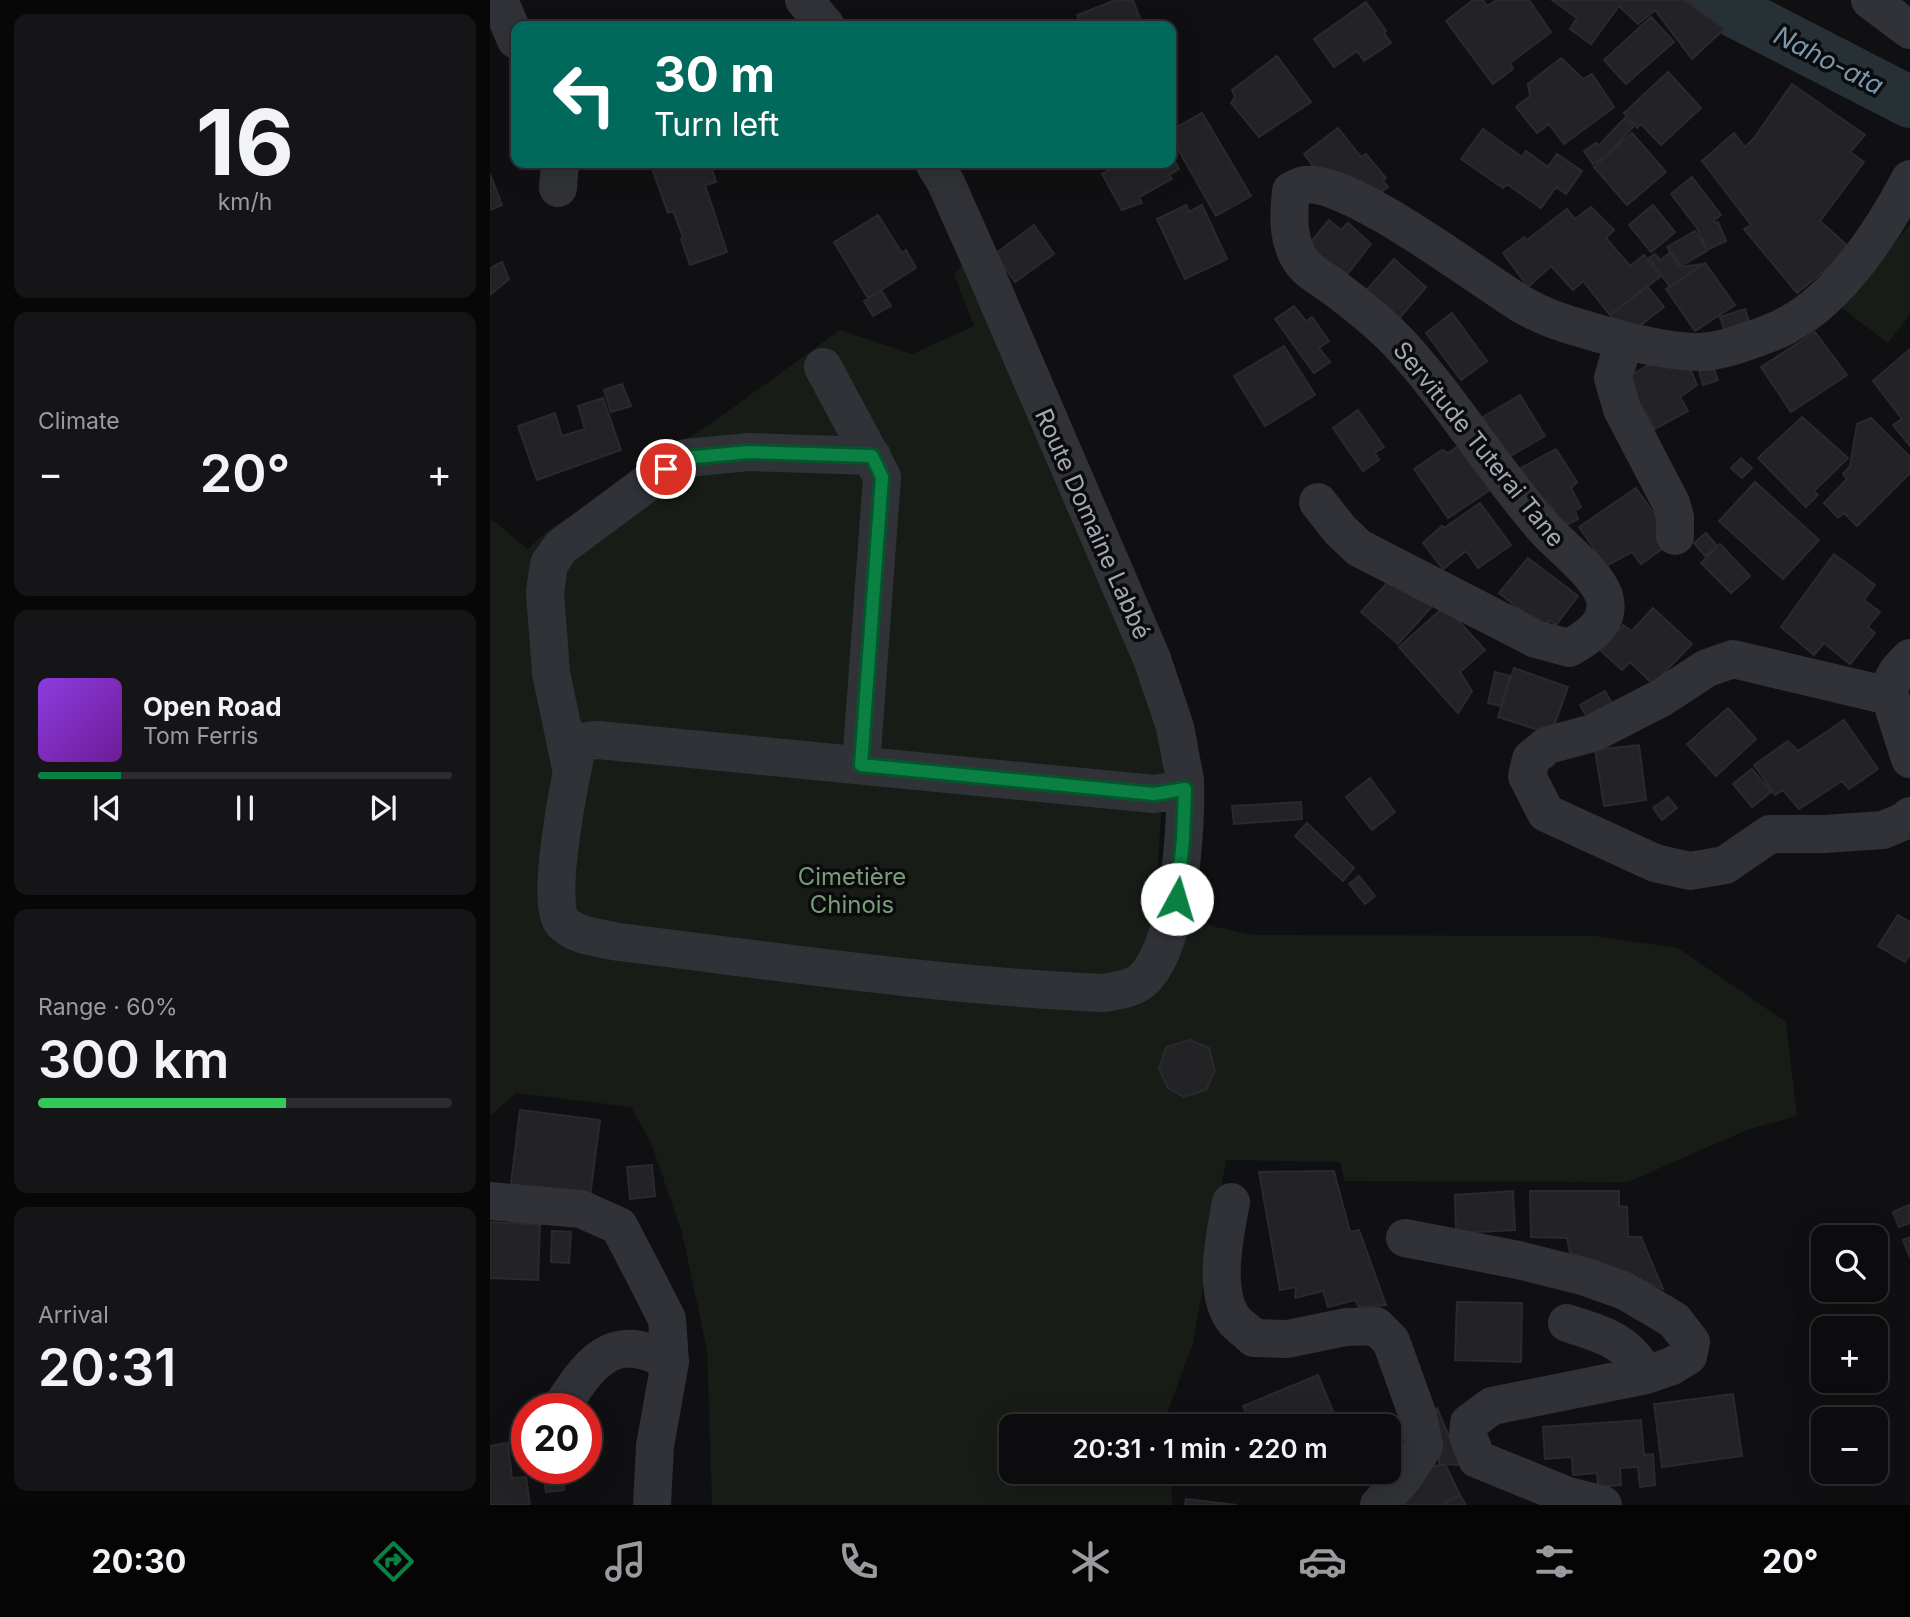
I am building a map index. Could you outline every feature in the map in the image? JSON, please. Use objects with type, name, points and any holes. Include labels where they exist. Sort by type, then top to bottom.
[{"type":"street","points":[[499,0],[511,28]]},
{"type":"street","points":[[804,0],[822,21]]},
{"type":"street","points":[[1870,0],[1910,30]]},
{"type":"street","name":"Route Domaine Labbé","points":[[571,768],[555,888],[556,914],[563,923],[585,935],[619,942],[845,971],[1104,993],[1140,982],[1153,966],[1166,939],[1176,901],[1183,839],[1185,789],[1175,727],[1152,659],[975,249],[937,168]]},
{"type":"street","name":"Servitude Tuterai Tane","points":[[1318,502],[1340,530],[1359,548],[1536,639],[1569,648],[1597,629],[1605,613],[1604,596],[1591,578],[1544,528],[1428,376],[1371,317],[1306,268],[1295,250],[1288,217],[1291,191],[1305,185],[1320,186],[1360,201],[1523,304],[1559,323],[1624,341],[1700,352],[1735,346],[1791,324],[1826,296],[1863,254],[1900,199],[1910,179]]},
{"type":"street","points":[[1624,341],[1613,378],[1622,409],[1671,503],[1675,517],[1675,536]]},
{"type":"street","points":[[823,367],[882,477],[861,765]]},
{"type":"street","points":[[571,768],[551,673],[545,592],[549,564],[561,547],[666,469],[685,458],[749,452],[872,456]]},
{"type":"street","points":[[1910,658],[1897,672],[1888,690],[1910,759]]},
{"type":"street","points":[[1889,696],[1733,659],[1707,667],[1661,698],[1592,733],[1548,745],[1531,760],[1527,776],[1546,813],[1655,863],[1690,872],[1725,865],[1770,834],[1883,830],[1907,820],[1910,816]]},
{"type":"street","points":[[571,768],[579,742],[598,740],[1154,794],[1185,789]]},
{"type":"street","points":[[490,1201],[581,1209],[619,1226],[667,1319],[670,1362],[654,1446],[652,1505]]},
{"type":"street","points":[[1231,1202],[1224,1239],[1221,1286],[1233,1319],[1254,1338],[1287,1339],[1346,1327],[1376,1326],[1391,1341],[1418,1416],[1424,1446],[1403,1478],[1379,1505]]},
{"type":"street","points":[[1405,1238],[1586,1277],[1625,1291],[1674,1320],[1691,1342],[1688,1356],[1672,1366],[1646,1375],[1492,1406],[1469,1423],[1468,1436],[1477,1459],[1569,1496],[1603,1505]]},
{"type":"street","points":[[1567,1324],[1614,1339],[1638,1361],[1646,1375]]},
{"type":"street","points":[[570,1393],[585,1370],[606,1353],[627,1349],[651,1351],[670,1362]]},
{"type":"green space","points":[[1910,224],[1910,315],[1888,343],[1842,308]]},
{"type":"green space","name":"Cimetière Chinois","points":[[966,262],[1166,730],[1155,913],[1253,935],[1594,936],[1678,948],[1786,1022],[1797,1116],[1747,1130],[1628,1182],[1345,1181],[1340,1162],[1226,1160],[1193,1343],[1167,1414],[999,1414],[999,1484],[1171,1484],[1172,1505],[712,1505],[707,1350],[682,1233],[652,1145],[631,1107],[516,1093],[490,1116],[490,518],[528,549],[547,531],[713,422],[840,330],[912,354],[974,326],[954,274]]},
{"type":"building","points":[[1116,0],[1133,0],[1141,21],[1079,21],[1077,15]]},
{"type":"building","points":[[1473,0],[1483,0],[1487,6],[1497,0],[1529,0],[1551,32],[1510,63],[1513,69],[1493,84],[1446,21]]},
{"type":"building","points":[[1552,0],[1684,0],[1724,29],[1692,59],[1655,10],[1638,24],[1619,6],[1591,44],[1570,29],[1577,18]]},
{"type":"building","points":[[1366,2],[1391,43],[1364,61],[1357,51],[1334,67],[1314,39]]},
{"type":"building","points":[[1651,17],[1674,42],[1626,84],[1604,60]]},
{"type":"building","points":[[1277,56],[1311,102],[1259,137],[1231,103],[1235,97],[1232,90]]},
{"type":"building","points":[[1561,58],[1583,79],[1592,74],[1614,107],[1564,144],[1549,124],[1537,133],[1516,107],[1530,96],[1528,84]]},
{"type":"building","points":[[1668,72],[1701,108],[1661,145],[1641,124],[1637,128],[1624,113]]},
{"type":"building","points":[[1792,84],[1865,135],[1850,152],[1864,162],[1820,221],[1851,249],[1797,293],[1744,229],[1751,225],[1702,161],[1734,133],[1745,147]]},
{"type":"building","points":[[1202,113],[1251,196],[1216,216],[1176,146],[1176,127]]},
{"type":"building","points":[[1625,118],[1633,127],[1608,154],[1593,164],[1584,151],[1596,143],[1599,145]]},
{"type":"building","points":[[1338,128],[1361,157],[1366,154],[1386,178],[1383,180],[1388,187],[1373,198],[1323,179],[1304,154]]},
{"type":"building","points":[[1483,129],[1522,157],[1526,151],[1548,167],[1557,154],[1582,171],[1566,194],[1556,187],[1541,208],[1507,184],[1503,188],[1461,159]]},
{"type":"building","points":[[1632,133],[1666,172],[1627,205],[1594,167]]},
{"type":"building","points":[[1176,163],[1179,169],[1169,175],[1172,179],[1139,197],[1142,203],[1122,210],[1102,174],[1113,168],[1176,168]]},
{"type":"building","points":[[652,168],[712,168],[716,182],[705,185],[727,252],[690,265],[673,211],[668,213]]},
{"type":"building","points":[[490,174],[502,205],[490,210]]},
{"type":"building","points":[[1692,177],[1721,215],[1713,221],[1718,222],[1726,241],[1707,250],[1697,228],[1671,194]]},
{"type":"building","points":[[1186,205],[1189,212],[1202,205],[1227,259],[1185,279],[1157,219]]},
{"type":"building","points":[[1653,205],[1675,232],[1651,252],[1629,225]]},
{"type":"building","points":[[1591,207],[1614,230],[1606,238],[1630,266],[1644,255],[1660,277],[1610,315],[1583,281],[1573,290],[1551,266],[1528,287],[1503,253],[1524,237],[1527,240],[1567,209],[1575,219]]},
{"type":"building","points":[[878,215],[902,253],[906,250],[916,268],[868,298],[834,242]]},
{"type":"building","points":[[1329,220],[1341,230],[1348,223],[1371,244],[1342,281],[1304,250]]},
{"type":"building","points":[[1034,225],[1054,254],[1015,282],[995,254]]},
{"type":"building","points":[[1695,231],[1707,251],[1679,267],[1667,247]]},
{"type":"building","points":[[1671,252],[1681,267],[1703,264],[1670,287],[1649,258],[1655,254],[1660,260]]},
{"type":"building","points":[[1394,259],[1426,287],[1398,320],[1366,291]]},
{"type":"building","points":[[502,262],[509,279],[490,295],[490,268]]},
{"type":"building","points":[[1705,263],[1735,305],[1695,331],[1666,289]]},
{"type":"building","points":[[1647,286],[1664,307],[1633,331],[1621,329],[1610,315]]},
{"type":"building","points":[[881,290],[891,306],[873,316],[864,301]]},
{"type":"building","points":[[1294,306],[1306,321],[1312,317],[1329,341],[1319,348],[1330,362],[1314,373],[1275,319]]},
{"type":"building","points":[[1745,309],[1749,321],[1724,329],[1720,317]]},
{"type":"building","points":[[1452,313],[1487,361],[1461,380],[1426,333]]},
{"type":"building","points":[[1815,332],[1847,375],[1791,412],[1761,367]]},
{"type":"building","points":[[1284,346],[1315,395],[1265,426],[1234,376]]},
{"type":"building","points":[[1910,349],[1910,446],[1893,425],[1902,419],[1873,381]]},
{"type":"building","points":[[1663,357],[1687,361],[1697,385],[1680,397],[1688,411],[1655,429],[1626,378]]},
{"type":"building","points":[[1713,366],[1718,380],[1703,385],[1699,371]]},
{"type":"building","points":[[622,384],[631,406],[611,412],[604,390]]},
{"type":"building","points":[[1520,395],[1545,436],[1505,459],[1481,418]]},
{"type":"building","points":[[603,398],[621,450],[537,480],[518,426],[555,413],[562,436],[585,429],[578,406]]},
{"type":"building","points":[[1358,410],[1384,447],[1375,453],[1379,460],[1363,471],[1333,428]]},
{"type":"building","points":[[1802,417],[1848,458],[1814,491],[1818,495],[1806,507],[1758,458]]},
{"type":"building","points":[[1871,418],[1910,457],[1910,473],[1857,526],[1844,513],[1838,518],[1824,503],[1847,479],[1843,474],[1850,466],[1857,424]]},
{"type":"building","points":[[1466,441],[1490,490],[1448,518],[1414,469],[1442,450],[1448,453]]},
{"type":"building","points":[[1556,449],[1577,482],[1571,488],[1581,507],[1575,511],[1578,519],[1563,527],[1548,500],[1542,504],[1521,468]]},
{"type":"building","points":[[1741,458],[1752,468],[1742,478],[1731,468]]},
{"type":"building","points":[[1755,482],[1819,540],[1783,579],[1719,521]]},
{"type":"building","points":[[1636,488],[1673,541],[1641,564],[1632,552],[1606,566],[1579,527]]},
{"type":"building","points":[[1480,503],[1511,545],[1478,568],[1466,551],[1443,569],[1423,543],[1442,526],[1444,528]]},
{"type":"building","points":[[1706,533],[1717,546],[1705,556],[1694,543]]},
{"type":"building","points":[[1720,544],[1750,576],[1731,593],[1701,563]]},
{"type":"building","points":[[1834,554],[1875,585],[1864,600],[1880,612],[1868,627],[1875,633],[1850,664],[1824,643],[1814,655],[1781,627]]},
{"type":"building","points":[[1528,558],[1578,596],[1556,625],[1550,620],[1543,628],[1499,593]]},
{"type":"building","points":[[1396,573],[1435,603],[1398,644],[1361,612]]},
{"type":"building","points":[[1445,606],[1485,650],[1460,672],[1472,691],[1458,713],[1399,647]]},
{"type":"building","points":[[1653,608],[1692,644],[1653,684],[1630,662],[1622,670],[1601,651],[1623,625],[1632,631]]},
{"type":"building","points":[[1514,668],[1568,687],[1551,734],[1498,717]]},
{"type":"building","points":[[1495,672],[1510,676],[1501,706],[1488,703]]},
{"type":"building","points":[[1605,691],[1617,712],[1592,726],[1580,705]]},
{"type":"building","points":[[1728,708],[1756,739],[1716,776],[1687,744]]},
{"type":"building","points":[[1844,720],[1878,769],[1849,789],[1842,781],[1799,809],[1783,790],[1775,795],[1754,765],[1788,741],[1798,751]]},
{"type":"building","points":[[1639,745],[1646,800],[1604,806],[1595,750]]},
{"type":"building","points":[[1752,769],[1771,792],[1752,807],[1733,784]]},
{"type":"building","points":[[1370,778],[1395,812],[1372,830],[1346,797]]},
{"type":"building","points":[[1668,797],[1677,808],[1662,820],[1653,808]]},
{"type":"building","points":[[1301,802],[1302,819],[1234,824],[1232,806]]},
{"type":"building","points":[[1307,823],[1354,868],[1343,881],[1295,836]]},
{"type":"building","points":[[1359,876],[1375,896],[1365,904],[1349,884]]},
{"type":"building","points":[[1898,915],[1910,922],[1910,954],[1905,962],[1878,946]]},
{"type":"building","points":[[1190,1040],[1209,1048],[1215,1071],[1206,1090],[1184,1097],[1168,1088],[1159,1069],[1166,1047]]},
{"type":"building","points":[[520,1110],[600,1120],[589,1204],[510,1192]]},
{"type":"building","points":[[652,1165],[655,1196],[630,1199],[627,1167]]},
{"type":"building","points":[[1334,1171],[1350,1232],[1359,1230],[1386,1305],[1359,1307],[1355,1300],[1328,1307],[1323,1291],[1295,1298],[1296,1287],[1280,1290],[1259,1172]]},
{"type":"building","points":[[1513,1191],[1515,1230],[1456,1233],[1455,1195]]},
{"type":"building","points":[[1530,1191],[1619,1191],[1619,1206],[1627,1207],[1628,1237],[1641,1237],[1663,1289],[1570,1253],[1567,1238],[1531,1237]]},
{"type":"building","points":[[1909,1205],[1910,1223],[1899,1227],[1893,1212]]},
{"type":"building","points":[[490,1222],[540,1225],[538,1280],[490,1278]]},
{"type":"building","points":[[552,1231],[571,1232],[569,1263],[551,1262]]},
{"type":"building","points":[[1910,1237],[1910,1258],[1903,1240]]},
{"type":"building","points":[[1457,1302],[1522,1303],[1521,1362],[1455,1360]]},
{"type":"building","points":[[1318,1375],[1334,1414],[1246,1414],[1243,1406]]},
{"type":"building","points":[[1733,1394],[1742,1456],[1662,1467],[1654,1404]]},
{"type":"building","points":[[1437,1408],[1461,1465],[1439,1464],[1440,1440],[1427,1412]]},
{"type":"building","points":[[1641,1420],[1644,1455],[1653,1454],[1655,1485],[1640,1487],[1638,1467],[1620,1468],[1621,1485],[1598,1487],[1597,1473],[1573,1475],[1572,1457],[1545,1459],[1543,1427]]},
{"type":"building","points":[[508,1443],[511,1484],[527,1484],[530,1505],[490,1505],[490,1446]]},
{"type":"building","points":[[1445,1464],[1460,1495],[1441,1505],[1399,1505],[1429,1467]]},
{"type":"building","points":[[545,1484],[563,1484],[564,1490],[546,1492]]},
{"type":"building","points":[[1460,1495],[1466,1505],[1442,1505]]},
{"type":"building","points":[[1186,1499],[1237,1505],[1185,1505]]},
{"type":"waterway","name":"Naho-ata","points":[[1712,0],[1910,102]]},
{"type":"route","points":[[666,469],[685,458],[749,452],[872,456],[882,477],[861,765],[1154,794],[1185,789],[1177,899]]}]
